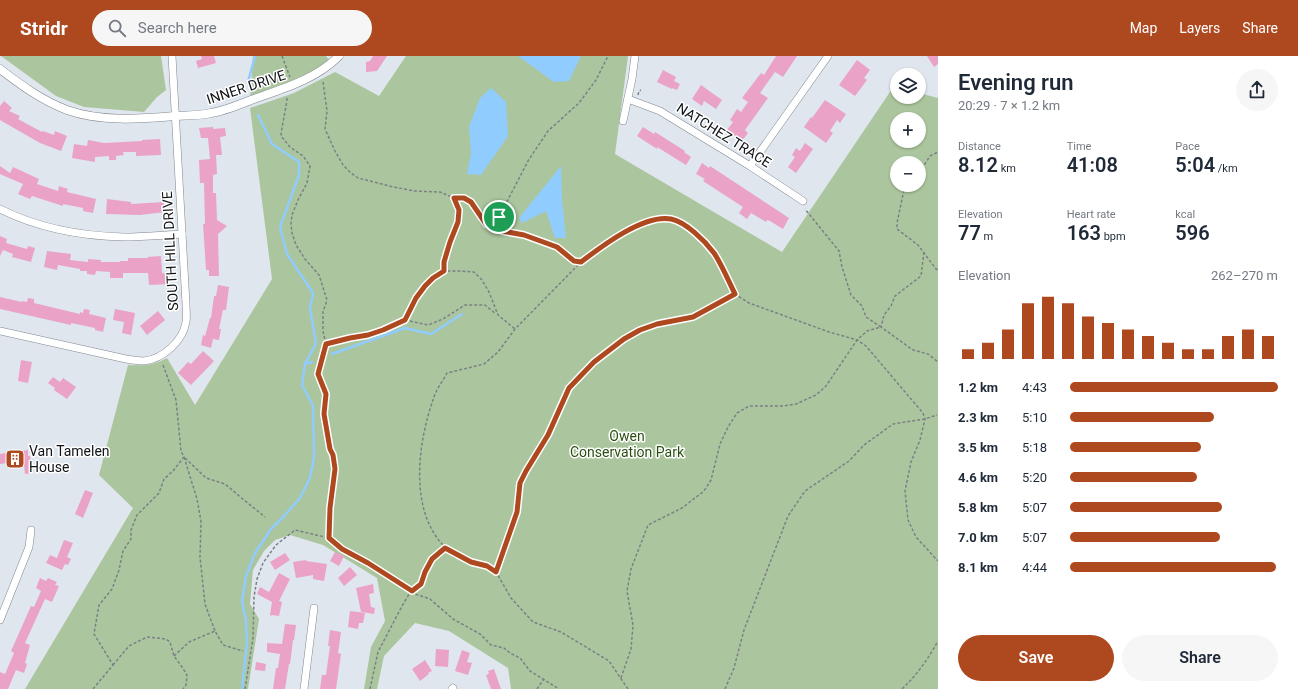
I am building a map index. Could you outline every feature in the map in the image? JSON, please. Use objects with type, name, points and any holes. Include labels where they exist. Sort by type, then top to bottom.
[{"type":"street","name":"SOUTH HILL DRIVE","points":[[0,331],[126,359],[146,361],[167,351],[177,340],[186,321],[172,56]]},
{"type":"street","name":"INNER DRIVE","points":[[0,69],[31,92],[67,110],[90,116],[145,119],[211,113],[294,85],[320,71],[339,56]]},
{"type":"street","points":[[623,121],[632,79],[635,56]]},
{"type":"street","points":[[750,166],[828,56]]},
{"type":"street","name":"NATCHEZ TRACE","points":[[628,99],[660,111],[750,166],[803,201]]},
{"type":"street","points":[[0,210],[51,228],[86,234],[126,237],[182,234]]},
{"type":"street","points":[[0,620],[30,547],[32,530]]},
{"type":"street","points":[[304,689],[314,608]]},
{"type":"path","points":[[282,56],[294,85]]},
{"type":"path","points":[[486,224],[499,217],[528,161],[548,131],[580,103],[596,80],[608,56]]},
{"type":"path","points":[[323,82],[327,111],[325,130],[335,151],[344,165],[358,178],[414,191],[440,192],[454,198],[464,198],[471,202],[486,224],[502,231],[524,235],[557,247],[574,261],[581,262]]},
{"type":"path","points":[[287,98],[281,136],[290,147],[303,156],[310,166],[307,183],[298,200],[290,224],[296,244],[304,259],[319,275],[327,300],[323,312],[323,331],[326,344],[318,374],[326,394],[324,414],[335,469],[330,508],[329,538]]},
{"type":"path","points":[[926,162],[930,156],[938,152]]},
{"type":"path","points":[[903,192],[897,222],[898,229],[924,252],[938,270]]},
{"type":"path","points":[[444,271],[444,262],[459,210],[454,198]]},
{"type":"path","points":[[803,201],[804,207],[840,251],[842,267],[851,294],[862,306],[866,317],[913,350],[928,354],[938,362]]},
{"type":"path","points":[[499,217],[502,231]]},
{"type":"path","points":[[628,689],[609,661],[561,632],[533,622],[511,598],[496,572],[487,566],[471,562],[445,548],[428,524],[423,510],[420,478],[421,451],[426,424],[435,395],[447,373],[484,364],[498,352],[515,329],[581,262],[613,239],[646,222],[659,218],[672,219],[696,233],[714,254],[735,294],[749,303],[829,332],[857,340],[866,346],[877,358],[924,413],[925,419],[920,440],[912,462],[905,491],[908,520],[916,538],[938,561]]},
{"type":"path","points":[[881,327],[884,316],[891,306],[895,296],[920,276],[924,252]]},
{"type":"path","points":[[405,320],[416,298],[425,286],[433,278],[444,271],[474,272],[482,280],[489,292],[498,314]]},
{"type":"path","points":[[496,572],[517,512],[520,483],[548,435],[569,388],[594,362],[624,339],[640,330],[657,324],[693,317],[735,294]]},
{"type":"path","points":[[326,344],[368,335],[405,320],[428,325],[443,319],[465,305],[485,305],[515,329]]},
{"type":"path","points":[[621,678],[631,649],[633,625],[627,591],[631,569],[648,525],[682,508],[704,491],[711,480],[720,444],[737,413],[749,406],[783,406],[796,404],[816,395],[826,386],[857,340],[867,331],[881,327]]},
{"type":"path","points":[[163,365],[176,400],[181,451],[198,499],[201,520],[200,557],[205,604],[215,631],[223,645],[243,651]]},
{"type":"path","points":[[725,689],[734,668],[744,630],[788,516],[805,491],[849,461],[864,445],[893,424],[925,419],[937,415]]},
{"type":"path","points":[[184,457],[206,478],[225,484],[265,517]]},
{"type":"path","points":[[113,665],[94,634],[99,605],[112,589],[119,570],[123,551],[131,539],[131,530],[137,515],[159,493],[164,479],[173,471],[184,457]]},
{"type":"path","points":[[246,689],[253,638],[254,597],[257,579],[263,563],[276,545],[295,530],[329,538],[342,549],[368,563],[412,591],[430,599],[453,619],[480,634],[491,645],[504,648],[520,658],[530,671],[559,689]]},
{"type":"path","points":[[370,689],[378,652],[402,606],[412,591],[421,584],[432,559],[445,548]]},
{"type":"path","points":[[174,656],[189,642],[215,631]]},
{"type":"path","points":[[93,689],[129,646],[147,637],[166,639],[170,642],[174,656],[187,675],[186,685],[183,689]]},
{"type":"path","points":[[902,689],[913,679],[930,656],[938,641]]},
{"type":"path","points":[[537,689],[544,679]]},
{"type":"green space","points":[[1,56],[161,56],[166,90],[157,97],[144,112],[84,107],[56,96]]},
{"type":"green space","points":[[253,56],[326,56],[331,63],[250,101]]},
{"type":"green space","name":"Owen Conservation Park","points":[[406,56],[628,56],[615,154],[782,252],[890,92],[890,104],[926,104],[926,95],[938,98],[938,689],[511,689],[508,668],[449,631],[415,623],[384,656],[377,689],[364,689],[371,647],[385,621],[377,578],[323,545],[290,535],[275,540],[264,551],[253,570],[250,604],[259,619],[248,689],[25,689],[133,508],[99,475],[128,365],[148,364],[167,358],[195,405],[272,279],[250,108],[294,93],[335,72],[379,96]]},
{"type":"water","points":[[518,56],[581,56],[569,81],[554,82]]},
{"type":"water","points":[[491,88],[506,102],[508,136],[481,175],[467,174],[471,153],[469,127],[480,98]]},
{"type":"water","points":[[561,166],[562,200],[566,238],[555,238],[546,211],[522,223],[519,218]]},
{"type":"building","points":[[201,56],[214,56],[216,63],[198,68],[196,61],[202,59]]},
{"type":"building","points":[[373,56],[387,56],[377,71],[366,72],[366,62],[370,61]]},
{"type":"building","points":[[776,56],[797,56],[783,77],[775,72],[760,93],[768,98],[745,130],[748,133],[742,141],[727,130],[733,122],[730,120],[737,109],[741,112],[748,102],[742,98],[761,73],[764,75]]},
{"type":"building","points":[[927,56],[938,56],[938,64],[934,67]]},
{"type":"building","points":[[857,60],[870,70],[864,78],[867,80],[855,96],[839,85]]},
{"type":"building","points":[[663,70],[676,77],[674,81],[680,84],[677,90],[657,82]]},
{"type":"building","points":[[701,85],[722,100],[716,109],[704,101],[702,106],[692,99]]},
{"type":"building","points":[[825,100],[846,114],[840,123],[837,120],[830,131],[833,133],[826,143],[804,127]]},
{"type":"building","points":[[4,101],[12,108],[9,111],[20,116],[18,119],[42,132],[43,131],[54,135],[55,131],[67,136],[61,151],[40,143],[0,120],[0,106]]},
{"type":"building","points":[[213,127],[213,129],[225,128],[226,136],[220,137],[222,155],[216,155],[217,174],[213,175],[213,193],[216,193],[217,220],[227,226],[218,234],[219,276],[209,276],[209,270],[206,270],[203,224],[205,224],[204,183],[200,183],[199,160],[210,159],[208,138],[201,138],[199,128]]},
{"type":"building","points":[[643,127],[654,134],[655,132],[685,151],[684,152],[691,157],[686,165],[637,136]]},
{"type":"building","points":[[160,139],[161,155],[136,156],[136,152],[123,152],[124,155],[116,156],[116,160],[109,160],[109,156],[95,157],[95,162],[72,158],[74,144],[87,146],[88,140],[104,143]]},
{"type":"building","points":[[805,143],[813,149],[796,173],[788,167],[795,157],[792,155],[796,148],[800,151]]},
{"type":"building","points":[[702,163],[709,168],[710,166],[789,218],[783,229],[770,221],[767,220],[766,222],[751,213],[747,219],[739,213],[743,207],[703,181],[705,179],[696,174]]},
{"type":"building","points":[[0,166],[10,173],[13,167],[39,179],[37,184],[58,191],[59,186],[68,189],[67,192],[96,199],[93,213],[83,211],[83,208],[63,204],[63,206],[32,196],[30,199],[18,194],[23,184],[0,174]]},
{"type":"building","points":[[107,199],[131,202],[131,204],[164,202],[165,212],[140,215],[106,214]]},
{"type":"building","points":[[0,236],[7,239],[6,243],[27,249],[28,246],[35,248],[31,262],[12,257],[13,254],[3,250],[0,256]]},
{"type":"building","points":[[47,251],[71,254],[70,260],[88,262],[88,259],[101,260],[101,262],[120,262],[128,261],[128,258],[148,258],[147,257],[161,256],[162,273],[169,273],[169,284],[149,285],[148,273],[123,273],[123,278],[110,278],[110,272],[96,271],[95,275],[87,274],[87,271],[80,271],[80,269],[58,265],[57,270],[44,267]]},
{"type":"building","points":[[218,285],[229,287],[226,310],[223,310],[219,329],[221,329],[219,340],[213,339],[211,348],[201,345],[203,335],[205,336],[211,318],[214,296],[216,296]]},
{"type":"building","points":[[0,297],[22,302],[27,302],[28,298],[34,299],[34,303],[80,314],[80,312],[83,313],[84,309],[90,310],[89,314],[106,318],[103,332],[95,330],[95,328],[71,323],[71,325],[0,309]]},
{"type":"building","points":[[115,309],[135,313],[131,335],[122,333],[124,322],[113,320]]},
{"type":"building","points":[[158,311],[165,320],[147,335],[140,326]]},
{"type":"building","points":[[203,351],[214,361],[191,385],[178,373],[188,362],[191,364]]},
{"type":"building","points":[[21,360],[32,362],[28,383],[18,381]]},
{"type":"building","points":[[53,377],[60,382],[63,378],[76,387],[67,399],[54,390],[55,388],[48,383]]},
{"type":"building","name":"Van Tamelen House","points":[[28,450],[32,473],[25,474],[24,464],[16,465],[15,462],[0,464],[0,454]]},
{"type":"building","points":[[85,490],[93,493],[83,518],[75,514]]},
{"type":"building","points":[[64,540],[73,543],[67,557],[71,559],[68,565],[65,564],[62,570],[46,563],[50,555],[57,558]]},
{"type":"building","points":[[335,552],[344,556],[339,566],[330,561]]},
{"type":"building","points":[[285,553],[290,560],[275,570],[270,562]]},
{"type":"building","points":[[306,560],[327,564],[324,581],[313,579],[313,575],[296,578],[293,562]]},
{"type":"building","points":[[350,567],[357,575],[344,586],[338,578]]},
{"type":"building","points":[[279,573],[290,579],[279,601],[282,602],[279,616],[271,616],[272,602],[257,594],[260,587],[269,592]]},
{"type":"building","points":[[40,578],[46,581],[48,578],[57,582],[55,585],[59,586],[52,602],[45,599],[25,643],[30,645],[24,673],[16,670],[8,689],[0,689],[0,672],[5,674],[14,653],[11,651],[31,606],[34,607],[41,591],[36,588]]},
{"type":"building","points":[[373,584],[374,593],[369,594],[371,607],[375,608],[374,614],[361,612],[356,588]]},
{"type":"building","points":[[350,611],[365,613],[363,623],[359,623],[358,629],[348,627]]},
{"type":"building","points":[[285,624],[296,625],[290,664],[285,689],[273,689],[280,654],[267,652],[267,643],[282,644]]},
{"type":"building","points":[[330,630],[341,632],[338,653],[341,654],[336,689],[320,689],[322,675],[326,675],[330,646],[328,646]]},
{"type":"building","points":[[436,649],[449,650],[448,667],[435,666]]},
{"type":"building","points":[[462,650],[470,653],[467,662],[472,663],[468,675],[455,671]]},
{"type":"building","points":[[425,660],[432,671],[420,681],[412,669]]},
{"type":"building","points":[[256,662],[266,664],[265,671],[255,670]]},
{"type":"building","points":[[494,669],[501,689],[491,689],[486,675],[489,674],[488,671]]},
{"type":"waterway","points":[[248,82],[255,56]]},
{"type":"waterway","points":[[242,689],[247,643],[246,620],[242,602],[246,576],[255,553],[271,529],[300,498],[310,478],[314,457],[313,406],[302,385],[305,364],[316,343],[310,308],[313,293],[287,254],[280,227],[299,175],[299,162],[272,144],[258,115]]},
{"type":"waterway","points":[[332,354],[405,328],[431,334],[462,314]]},
{"type":"waterway","points":[[305,364],[312,362]]},
{"type":"place","name":"Van Tamelen House","points":[[15,459]]},
{"type":"route","points":[[454,198],[464,198],[471,202],[486,224],[499,217],[502,231],[524,235],[557,247],[574,261],[581,262],[613,239],[646,222],[659,218],[672,219],[696,233],[714,254],[735,294],[693,317],[657,324],[640,330],[624,339],[594,362],[569,388],[548,435],[520,483],[517,512],[496,572],[487,566],[471,562],[445,548],[432,559],[421,584],[412,591],[368,563],[342,549],[329,538],[330,508],[335,469],[324,414],[326,394],[318,374],[326,344],[368,335],[405,320],[416,298],[425,286],[433,278],[444,271],[444,262],[458,222],[459,210],[454,198]]}]
